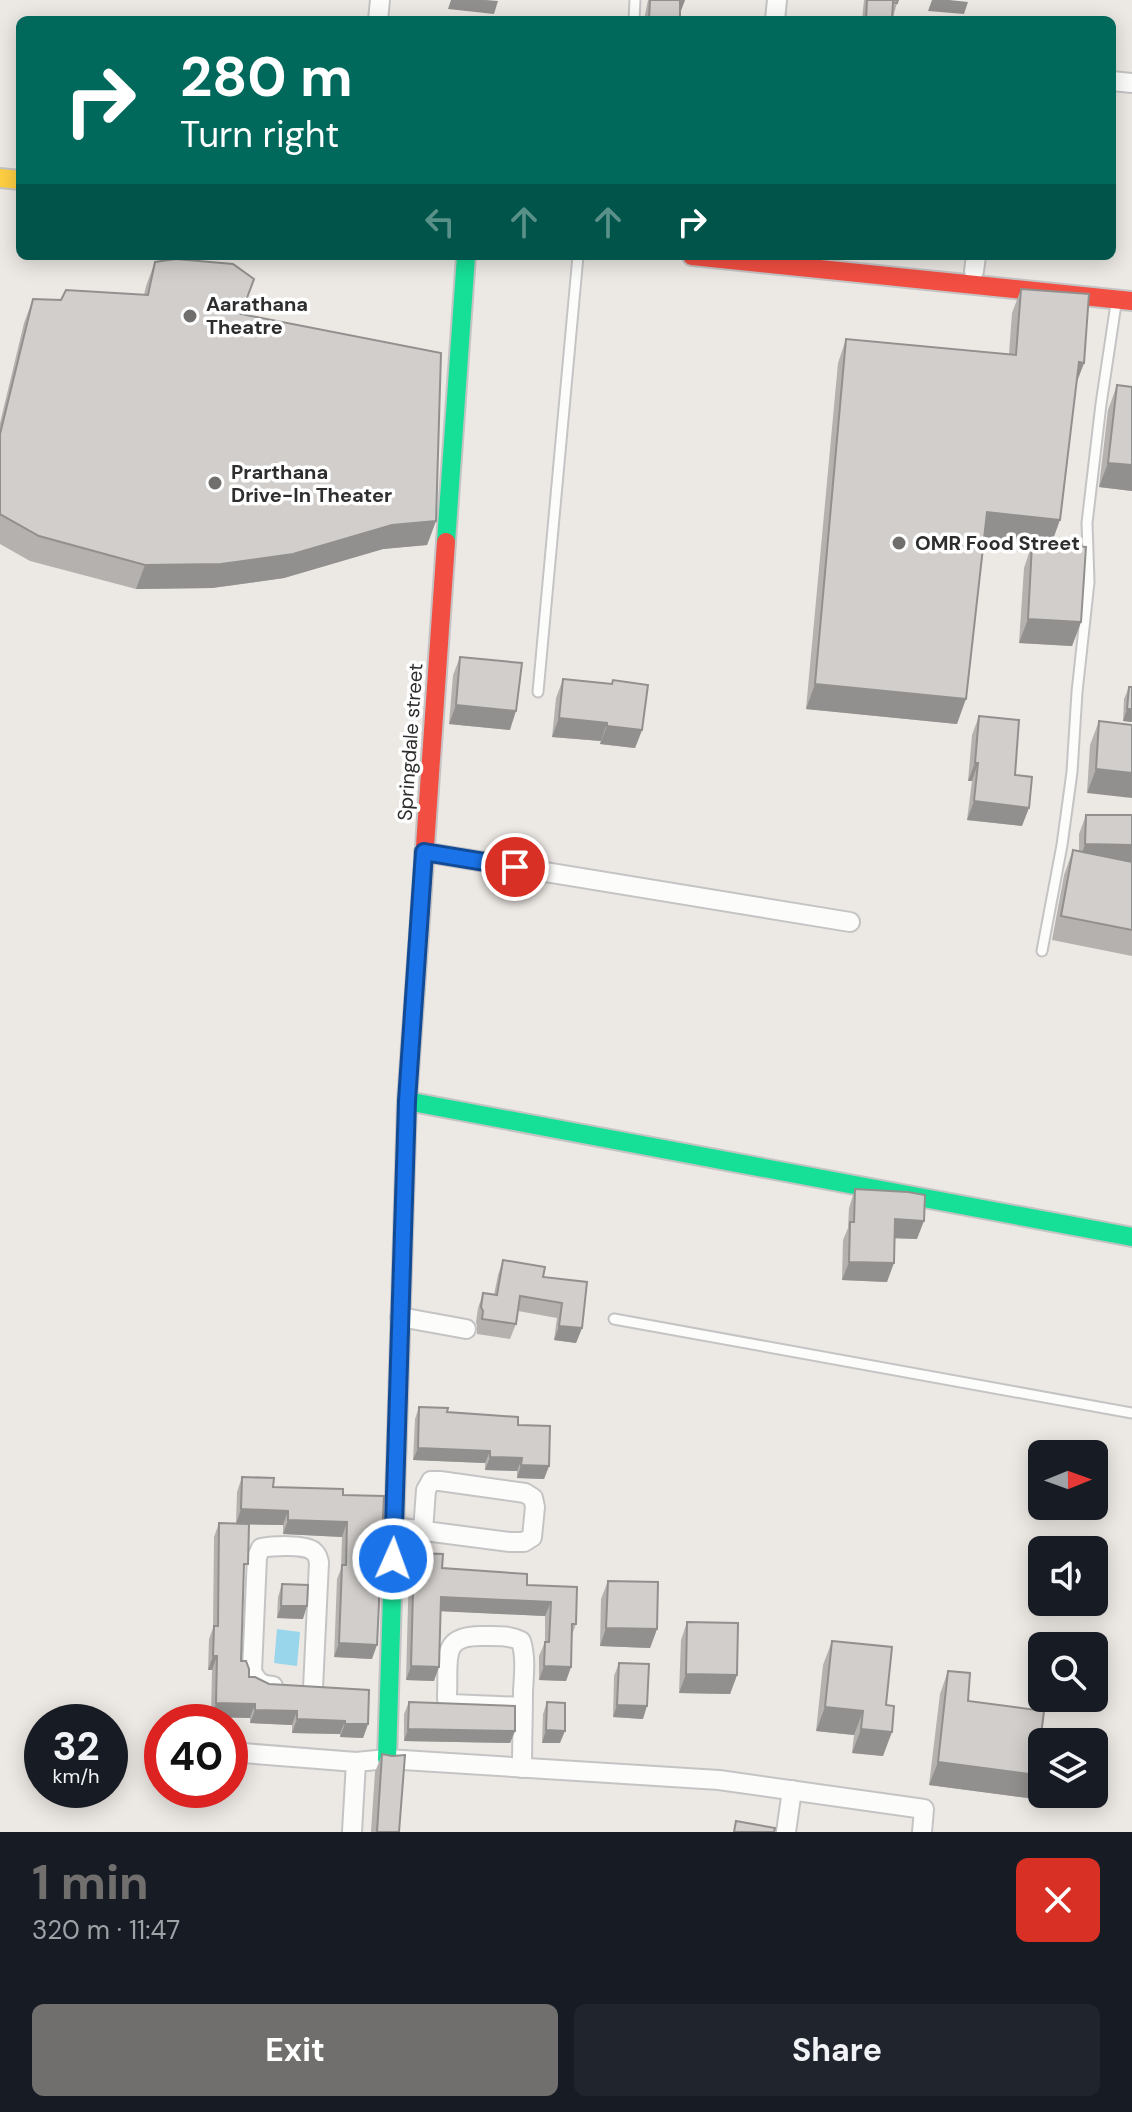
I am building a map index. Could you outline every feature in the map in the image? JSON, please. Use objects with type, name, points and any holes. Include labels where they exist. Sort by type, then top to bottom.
[{"type":"street","name":"Springdale street","points":[[387,1759],[407,1101],[466,260]]},
{"type":"street","points":[[739,260],[1125,293]]},
{"type":"street","points":[[908,260],[975,264],[1125,293]]},
{"type":"street","points":[[424,852],[850,922]]},
{"type":"street","points":[[407,1101],[1132,1237]]},
{"type":"street","points":[[400,1317],[466,1329]]},
{"type":"street","points":[[394,1527],[423,1531],[510,1542],[524,1542],[532,1537],[533,1498],[525,1493],[431,1481],[426,1490],[423,1531]]},
{"type":"street","points":[[261,1548],[309,1548],[317,1554],[322,1688],[265,1686],[257,1681],[252,1671],[257,1557],[261,1548]]},
{"type":"street","points":[[522,1768],[524,1651],[521,1641],[511,1636],[466,1635],[456,1639],[450,1647],[447,1699],[451,1704],[523,1707]]},
{"type":"street","points":[[365,1691],[389,1693]]},
{"type":"street","points":[[248,1753],[356,1762],[387,1759],[719,1780],[924,1809],[922,1832]]},
{"type":"street","points":[[352,1832],[356,1762]]},
{"type":"street","points":[[786,1832],[792,1790]]},
{"type":"lane","points":[[538,692],[578,260]]},
{"type":"lane","points":[[1042,951],[1072,772],[1089,582],[1087,523],[1101,404],[1125,293]]},
{"type":"lane","points":[[614,1319],[1132,1413]]},
{"type":"water","points":[[277,1629],[300,1632],[297,1666],[274,1663]]},
{"type":"building","points":[[650,0],[680,0],[680,16],[649,16]]},
{"type":"building","points":[[867,0],[898,0],[897,3],[893,2],[892,16],[866,16]]},
{"type":"building","name":"Prarthana Drive-In Theater","points":[[187,260],[233,264],[254,279],[241,314],[441,353],[436,521],[392,525],[293,554],[221,564],[145,565],[39,536],[0,514],[0,434],[33,299],[61,300],[66,290],[148,295],[155,262]]},
{"type":"building","name":"OMR Food Street","points":[[1021,289],[1089,294],[1084,363],[1079,362],[1060,520],[987,512],[966,699],[815,684],[846,339],[1016,355]]},
{"type":"building","points":[[1117,385],[1132,387],[1132,465],[1108,463]]},
{"type":"building","points":[[1032,544],[1086,547],[1081,622],[1028,619]]},
{"type":"building","points":[[460,657],[522,663],[516,711],[456,705]]},
{"type":"building","points":[[563,679],[612,684],[613,680],[648,685],[642,730],[559,718]]},
{"type":"building","points":[[1129,687],[1132,687],[1132,709],[1127,709]]},
{"type":"building","points":[[979,716],[1019,720],[1015,775],[1032,777],[1029,808],[974,801]]},
{"type":"building","points":[[1099,721],[1132,725],[1132,773],[1096,769]]},
{"type":"building","points":[[1086,815],[1132,815],[1132,845],[1085,844]]},
{"type":"building","points":[[1073,850],[1132,862],[1132,930],[1061,916]]},
{"type":"building","points":[[855,1189],[925,1195],[924,1221],[895,1219],[894,1263],[849,1262]]},
{"type":"building","points":[[503,1260],[545,1267],[543,1277],[587,1282],[582,1328],[559,1326],[562,1303],[520,1296],[516,1324],[482,1319],[483,1293],[497,1295]]},
{"type":"building","points":[[419,1407],[518,1417],[518,1425],[550,1426],[549,1466],[521,1465],[522,1458],[490,1457],[490,1451],[418,1448]]},
{"type":"building","points":[[242,1477],[274,1478],[273,1487],[343,1489],[343,1495],[384,1496],[377,1645],[339,1643],[347,1522],[288,1520],[288,1511],[241,1509]]},
{"type":"building","points":[[219,1523],[249,1524],[248,1564],[244,1564],[241,1661],[246,1661],[249,1677],[269,1684],[369,1690],[368,1724],[297,1719],[297,1711],[255,1710],[255,1704],[216,1703],[217,1656],[213,1656],[214,1626],[218,1626]]},
{"type":"building","points":[[414,1553],[443,1554],[442,1568],[527,1574],[527,1585],[577,1587],[571,1667],[544,1666],[551,1602],[441,1597],[439,1667],[411,1666]]},
{"type":"building","points":[[608,1581],[658,1582],[657,1629],[606,1628]]},
{"type":"building","points":[[282,1584],[308,1585],[307,1606],[281,1606]]},
{"type":"building","points":[[687,1622],[738,1623],[737,1675],[686,1674]]},
{"type":"building","points":[[832,1641],[892,1647],[886,1705],[894,1706],[892,1732],[861,1729],[863,1711],[825,1707]]},
{"type":"building","points":[[619,1663],[649,1664],[647,1706],[617,1705]]},
{"type":"building","points":[[948,1671],[970,1673],[968,1701],[1044,1712],[1042,1728],[1028,1728],[1028,1774],[938,1762]]},
{"type":"building","points":[[409,1702],[515,1706],[515,1731],[408,1729]]},
{"type":"building","points":[[547,1702],[565,1703],[565,1731],[546,1730]]},
{"type":"building","points":[[382,1754],[405,1755],[399,1832],[377,1832]]},
{"type":"building","points":[[736,1821],[775,1828],[774,1832],[734,1832]]},
{"type":"traffic: fast","points":[[446,542],[466,260]]},
{"type":"traffic: fast","points":[[407,1101],[1132,1237]]},
{"type":"traffic: fast","points":[[387,1759],[401,1304]]},
{"type":"traffic: slow","points":[[0,178],[16,180]]},
{"type":"traffic: slow","points":[[401,1304],[407,1101],[419,933]]},
{"type":"traffic: jam","points":[[731,260],[1132,301]]},
{"type":"traffic: jam","points":[[419,933],[446,542]]},
{"type":"place","name":"Aarathana Theatre","points":[[190,316]]},
{"type":"place","name":"Prarthana Drive-In Theater","points":[[215,483]]},
{"type":"place","name":"OMR Food Street","points":[[899,543]]},
{"type":"route","points":[[393,1559],[407,1101],[424,852],[515,867]]}]
